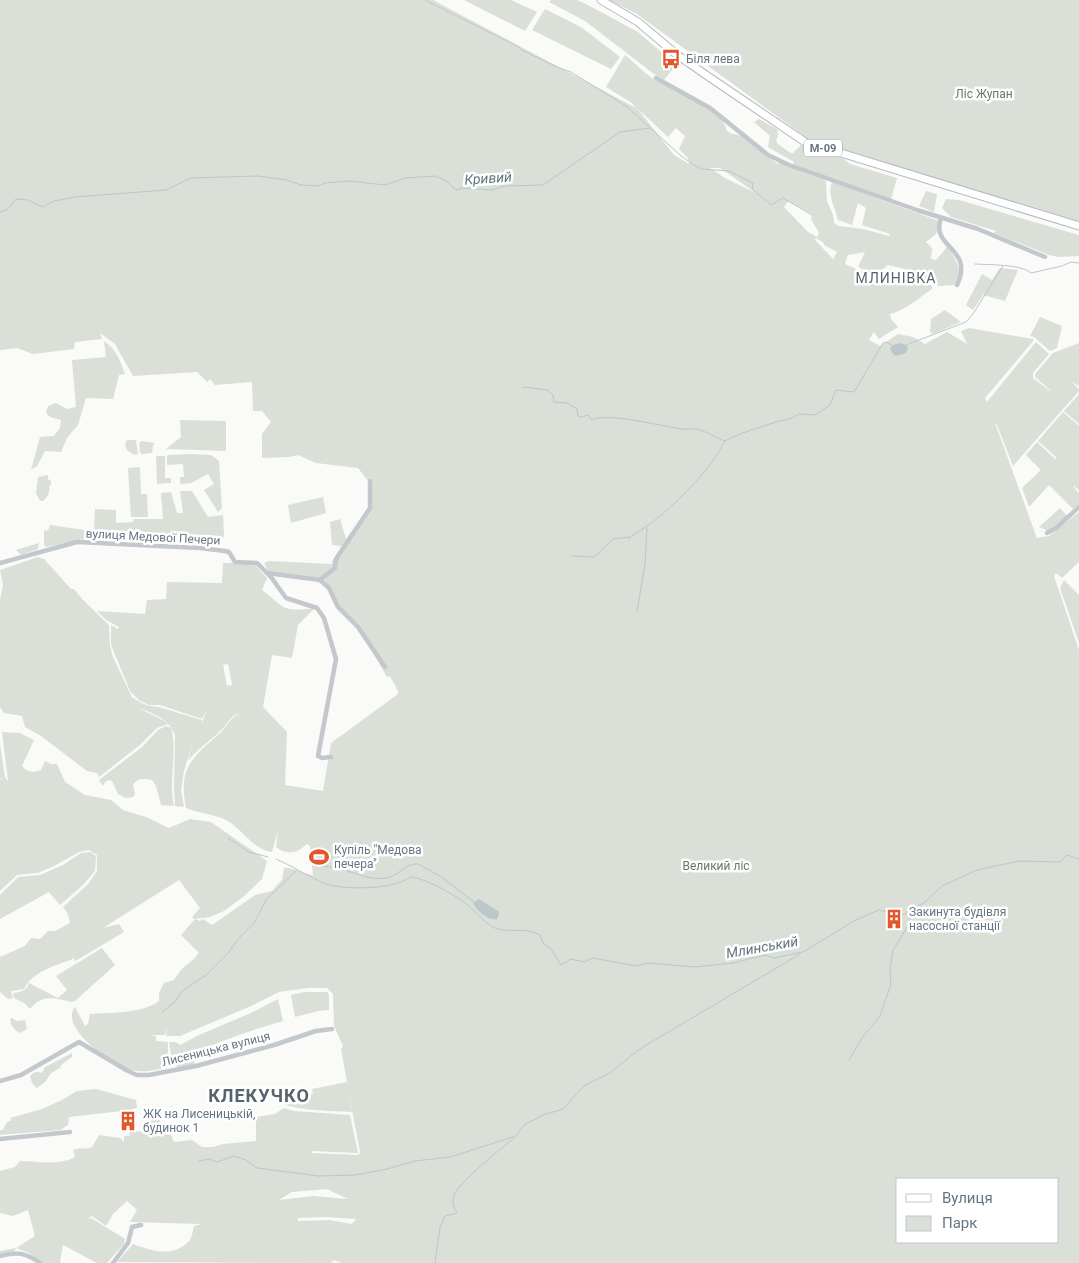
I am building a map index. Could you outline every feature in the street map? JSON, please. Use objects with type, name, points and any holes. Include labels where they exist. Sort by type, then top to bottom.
[{"type":"main road","name":"М-09","points":[[601,0],[638,22],[676,54],[805,142],[1079,226]]},
{"type":"street","points":[[656,78],[710,108],[775,159],[801,171],[978,229],[1045,257]]},
{"type":"street","points":[[942,218],[939,225],[940,234],[961,261],[962,272],[957,285]]},
{"type":"street","points":[[370,481],[370,508],[336,559],[334,568],[320,580],[329,588],[338,607],[358,627],[385,666]]},
{"type":"street","points":[[1047,533],[1056,528],[1079,507]]},
{"type":"street","name":"вулиця Медової Печери","points":[[0,563],[77,542],[200,548],[229,552],[235,562],[258,563],[286,598],[317,608],[324,618],[336,659],[318,756],[322,758],[331,757]]},
{"type":"street","name":"вулиця Медової Печери","points":[[267,573],[320,580]]},
{"type":"street","name":"Лисеницька вулиця","points":[[0,1081],[21,1075],[79,1042],[128,1072],[137,1075],[148,1075],[196,1066],[283,1043],[316,1031],[332,1029]]},
{"type":"street","points":[[0,1139],[70,1132]]},
{"type":"street","points":[[113,1263],[128,1243],[132,1228],[141,1225]]},
{"type":"street","points":[[0,1256],[21,1253],[40,1263]]},
{"type":"green space","name":"Великий ліс","points":[[0,0],[433,0],[636,108],[632,103],[606,87],[625,55],[652,78],[707,107],[723,123],[727,131],[746,138],[778,164],[780,162],[824,179],[826,182],[827,201],[834,223],[839,226],[863,229],[889,236],[890,234],[862,225],[866,208],[858,203],[852,225],[838,220],[830,192],[832,182],[939,221],[938,232],[926,242],[932,248],[931,259],[936,260],[947,247],[954,256],[958,265],[959,275],[954,285],[939,286],[905,269],[888,265],[876,275],[858,267],[865,252],[848,255],[845,264],[881,280],[883,273],[890,269],[908,279],[913,276],[932,286],[932,289],[912,303],[890,314],[891,319],[898,327],[879,339],[874,332],[869,340],[880,346],[898,334],[913,337],[925,344],[947,332],[967,344],[961,331],[969,328],[1033,339],[985,398],[987,402],[1036,342],[1049,354],[1033,373],[1033,378],[1050,391],[1035,377],[1035,374],[1053,353],[1079,343],[1079,386],[1072,382],[1079,391],[1013,466],[995,423],[1037,538],[1049,536],[1079,512],[1079,562],[1062,578],[1056,573],[1054,576],[1079,650],[1079,1263],[342,1263],[334,1260],[330,1263],[117,1262],[133,1244],[162,1252],[176,1250],[190,1240],[194,1226],[202,1224],[130,1222],[137,1210],[127,1201],[113,1214],[106,1226],[92,1216],[86,1220],[91,1218],[125,1239],[124,1244],[107,1263],[97,1263],[63,1245],[61,1263],[43,1263],[29,1253],[16,1248],[35,1236],[28,1210],[13,1216],[0,1213],[0,1171],[15,1167],[20,1161],[55,1162],[69,1160],[75,1157],[73,1150],[92,1147],[99,1135],[120,1138],[124,1142],[124,1136],[130,1136],[122,1111],[69,1117],[68,1125],[60,1130],[0,1135],[0,1130],[3,1130],[7,1122],[12,1120],[10,1118],[42,1109],[77,1091],[96,1089],[136,1100],[137,1108],[132,1109],[132,1131],[148,1132],[148,1121],[160,1119],[162,1133],[170,1133],[174,1142],[192,1140],[202,1147],[256,1141],[256,1117],[275,1114],[284,1108],[294,1111],[350,1115],[358,1153],[312,1151],[312,1153],[359,1155],[360,1152],[347,1084],[352,1112],[300,1108],[281,1103],[276,1099],[313,1094],[312,1089],[347,1082],[341,1049],[343,1046],[334,1026],[333,994],[327,988],[308,988],[279,992],[180,1036],[166,1036],[167,1028],[165,1035],[149,1035],[156,1036],[156,1041],[168,1042],[168,1067],[150,1071],[131,1070],[101,1054],[90,1045],[74,1025],[72,1016],[75,1007],[85,1026],[88,1024],[90,1014],[135,1010],[159,1001],[159,993],[164,983],[174,980],[182,969],[199,953],[181,935],[195,919],[200,921],[203,919],[212,925],[255,895],[272,891],[282,880],[284,868],[313,875],[310,846],[307,844],[300,850],[284,852],[276,847],[278,831],[272,852],[265,850],[258,847],[224,819],[186,808],[184,782],[190,764],[230,721],[237,715],[242,719],[237,714],[188,761],[193,742],[184,771],[181,790],[184,807],[175,806],[175,735],[168,724],[157,728],[140,745],[99,777],[97,773],[87,771],[41,736],[25,727],[22,716],[4,713],[0,707],[0,600],[3,585],[0,570],[38,557],[44,559],[71,589],[74,589],[109,625],[110,646],[113,657],[136,706],[132,697],[141,703],[150,706],[202,720],[202,723],[207,708],[202,719],[160,705],[149,705],[140,701],[130,691],[111,645],[111,625],[118,629],[119,627],[106,620],[97,611],[145,614],[147,600],[166,599],[167,582],[222,583],[223,563],[253,563],[267,578],[262,590],[285,608],[296,610],[315,608],[298,625],[292,658],[272,655],[263,707],[287,732],[285,785],[323,791],[331,743],[398,694],[390,676],[387,677],[359,629],[337,608],[323,576],[319,578],[268,571],[264,563],[269,561],[332,564],[342,546],[332,545],[330,522],[340,519],[346,539],[369,508],[369,482],[358,468],[316,463],[298,455],[262,458],[262,434],[271,422],[262,411],[253,411],[252,382],[215,385],[210,379],[207,382],[197,372],[133,376],[115,344],[100,333],[102,339],[75,342],[74,349],[33,354],[17,348],[0,350]],"holes":[[[637,108],[668,137],[676,128],[685,136],[679,149],[688,158],[689,164],[674,155]],[[711,168],[720,168],[756,193],[725,178],[712,169],[710,170]],[[788,201],[812,214],[811,219],[819,233],[817,237],[808,232],[784,207]],[[816,238],[837,252],[833,259],[815,240]],[[228,664],[232,685],[227,686],[223,665]],[[139,708],[155,715],[165,721],[168,724]],[[327,1189],[348,1199],[313,1196],[279,1200],[292,1192]],[[298,1218],[356,1219],[352,1224],[329,1220],[298,1221]]]},
{"type":"green space","points":[[464,0],[511,0],[537,12],[525,31]]},
{"type":"green space","points":[[551,0],[577,0],[586,4],[638,32],[676,65],[664,80],[585,21],[549,2]]},
{"type":"green space","name":"Ліс Жупан","points":[[609,0],[1079,0],[1079,222],[807,138],[637,14]]},
{"type":"green space","points":[[545,9],[581,27],[620,57],[611,69],[532,30]]},
{"type":"green space","points":[[759,119],[777,129],[778,136],[776,141],[792,154],[801,145],[844,159],[850,164],[897,178],[891,199],[793,165],[794,162],[768,147],[770,136],[754,122]]},
{"type":"green space","points":[[926,191],[937,194],[934,212],[919,206]]},
{"type":"green space","points":[[946,199],[959,200],[1079,235],[1079,256],[1058,257],[1049,255],[994,233],[996,231],[951,217],[942,208]]},
{"type":"green space","points":[[1000,268],[1018,270],[1005,301],[983,295],[973,310],[966,305],[982,274],[992,280]]},
{"type":"green space","points":[[945,310],[961,322],[933,334],[930,332],[931,319]]},
{"type":"green space","points":[[1040,317],[1062,326],[1057,348],[1050,351],[1034,337],[1030,336]]},
{"type":"green space","points":[[104,341],[115,351],[125,374],[119,375],[113,399],[86,398],[78,425],[67,438],[61,452],[45,451],[37,466],[31,470],[40,437],[54,436],[60,428],[61,420],[50,417],[46,413],[48,406],[56,403],[67,409],[76,407],[72,360],[106,357]]},
{"type":"green space","points":[[1079,394],[1079,424],[1064,411]]},
{"type":"green space","points":[[1063,412],[1079,426],[1079,490],[1073,486],[1079,493],[1079,504],[1073,509],[1049,485],[1029,507],[1022,488],[1041,470],[1026,455],[1037,442],[1055,459],[1057,458],[1038,441]]},
{"type":"green space","points":[[180,420],[226,421],[226,451],[166,449],[181,437]]},
{"type":"green space","points":[[136,440],[138,454],[135,455],[127,450],[126,441]]},
{"type":"green space","points":[[141,441],[155,443],[152,453],[142,454],[140,452],[139,444]]},
{"type":"green space","points":[[169,455],[211,455],[219,461],[222,508],[218,512],[204,490],[214,484],[208,474],[191,483],[180,484],[180,477],[184,477],[183,464],[167,465],[167,456]]},
{"type":"green space","points":[[156,456],[165,456],[165,478],[171,478],[171,483],[157,484]]},
{"type":"green space","points":[[140,467],[141,494],[147,494],[148,517],[131,517],[128,468]]},
{"type":"green space","points":[[48,475],[48,479],[51,481],[49,492],[43,501],[40,501],[36,493],[38,477]]},
{"type":"green space","points":[[180,491],[192,491],[208,517],[223,515],[224,536],[216,543],[87,538],[87,530],[94,530],[95,509],[116,510],[116,523],[133,522],[134,519],[163,519],[161,493],[171,492],[177,513],[183,513]]},
{"type":"green space","points":[[323,497],[326,513],[291,523],[288,505]]},
{"type":"green space","points":[[1060,508],[1067,516],[1048,531],[1039,527]]},
{"type":"green space","points":[[50,525],[85,530],[84,539],[74,539],[117,541],[114,543],[77,541],[46,547],[44,544],[44,530],[48,531]]},
{"type":"green space","points":[[39,543],[38,549],[21,555],[16,550]]},
{"type":"green space","points":[[1064,580],[1079,595],[1079,643],[1060,588]]},
{"type":"green space","points":[[166,726],[171,728],[174,746],[172,797],[174,806],[161,805],[156,786],[152,780],[141,779],[137,781],[133,785],[135,794],[133,797],[126,798],[118,794],[112,781],[105,782],[103,786],[99,780],[142,747],[158,730]]},
{"type":"green space","points":[[2,732],[20,733],[34,740],[22,766],[29,771],[41,770],[45,761],[57,764],[65,782],[85,795],[111,800],[123,810],[146,817],[169,828],[190,819],[211,822],[267,861],[262,879],[243,897],[224,911],[210,917],[195,919],[192,917],[200,908],[179,880],[103,928],[119,924],[124,932],[77,960],[74,961],[74,955],[73,959],[39,973],[24,989],[11,991],[13,998],[8,999],[0,992],[0,957],[25,946],[31,938],[40,939],[48,931],[55,931],[70,923],[68,914],[63,907],[88,884],[97,871],[97,855],[89,850],[79,852],[38,873],[17,875],[0,891],[0,779],[3,778],[0,778],[0,744],[5,777],[8,781]]},
{"type":"green space","points":[[90,852],[96,856],[95,871],[83,885],[60,905],[49,892],[0,919],[0,895],[18,877],[40,875],[63,865],[81,853]]},
{"type":"green space","points":[[102,948],[115,965],[75,1001],[49,998],[39,1001],[30,1009],[24,1003],[14,998],[13,993],[21,992],[29,983],[58,998],[67,990],[56,976]]},
{"type":"green space","points":[[304,992],[327,992],[329,995],[329,1010],[295,1017],[291,995]]},
{"type":"green space","points":[[278,999],[283,1021],[214,1045],[192,1055],[195,1064],[177,1068],[171,1055],[169,1042],[176,1042],[180,1045]]},
{"type":"green space","points":[[12,1018],[17,1021],[25,1020],[27,1029],[20,1033],[16,1031],[11,1024],[10,1019]]},
{"type":"green space","points":[[72,1053],[72,1057],[51,1073],[45,1082],[37,1088],[32,1083],[30,1076],[37,1072],[42,1073],[45,1067]]},
{"type":"green space","points":[[16,1248],[14,1251],[0,1254],[0,1251]]},
{"type":"shaded area","points":[[900,343],[908,348],[906,353],[896,356],[890,348]]},
{"type":"shaded area","points":[[479,899],[498,911],[497,919],[483,915],[477,909],[473,903]]},
{"type":"waterway","points":[[425,0],[522,50],[571,72],[626,106],[680,155],[694,165],[702,169],[729,171],[753,183],[752,189],[771,205],[783,198],[812,215]]},
{"type":"waterway","name":"Кривий","points":[[0,212],[7,210],[16,199],[28,200],[43,207],[54,201],[75,197],[166,190],[191,178],[258,176],[287,180],[301,185],[318,186],[325,183],[349,181],[385,185],[405,178],[436,176],[446,181],[456,190],[463,188],[491,190],[505,186],[543,185],[620,132],[650,128]]},
{"type":"waterway","points":[[975,264],[1013,266],[1031,273],[1071,262],[1079,263]]},
{"type":"waterway","points":[[906,345],[966,322],[1003,266]]},
{"type":"waterway","points":[[523,387],[547,390],[553,395],[554,402],[567,403],[577,409],[578,416],[588,415],[592,420],[600,418],[635,420],[681,429],[696,429],[725,441],[799,414],[815,415],[830,405],[836,390],[854,392],[883,343],[886,342],[893,346]]},
{"type":"waterway","points":[[629,539],[660,516],[688,490],[711,464],[725,441]]},
{"type":"waterway","points":[[637,612],[645,563],[647,528]]},
{"type":"waterway","points":[[572,556],[594,557],[613,539],[629,537]]},
{"type":"waterway","name":"Млинський","points":[[228,838],[249,852],[268,857]]},
{"type":"waterway","name":"Млинський","points":[[319,853],[323,859],[324,866],[378,879],[394,876],[410,865],[418,864],[440,876],[474,902]]},
{"type":"waterway","name":"Млинський","points":[[276,859],[328,885],[357,888],[377,887],[386,886],[412,877],[427,881],[459,899],[495,928],[501,930],[523,930],[540,935],[543,943],[551,949],[561,965],[571,959],[584,962],[593,958],[636,966],[648,963],[695,967],[733,963],[765,955],[774,958],[803,952],[854,921],[879,910],[901,916],[925,902],[942,886],[977,870],[1019,861],[1060,862],[1067,855],[1079,859]]},
{"type":"waterway","points":[[319,857],[318,860],[321,858]]},
{"type":"waterway","points":[[162,1012],[175,1002],[182,991],[206,975],[228,953],[254,923],[266,900],[297,870]]},
{"type":"waterway","points":[[849,1060],[862,1038],[880,1016],[891,984],[890,969],[893,950],[909,924],[910,910]]},
{"type":"waterway","points":[[199,1161],[209,1159],[217,1162],[234,1156],[246,1160],[257,1168],[319,1176],[355,1175],[415,1161],[450,1157],[516,1136],[524,1125],[543,1115],[563,1109],[585,1085],[610,1073],[638,1050],[800,954]]},
{"type":"waterway","points":[[435,1263],[440,1228],[445,1216],[457,1213],[453,1202],[457,1189],[481,1165],[514,1138]]},
{"type":"place","name":"Бiля лева","points":[[671,59]]},
{"type":"place","name":"Купіль \"Медова печера\"","points":[[319,857]]},
{"type":"place","name":"Закинута будівля насосної станції","points":[[894,919]]},
{"type":"place","name":"ЖК на Лисеницькій, будинок 1","points":[[128,1121]]},
{"type":"district","name":"МЛИНІВКА","points":[[896,278]]},
{"type":"district","name":"КЛЕКУЧКО","points":[[259,1095]]}]
